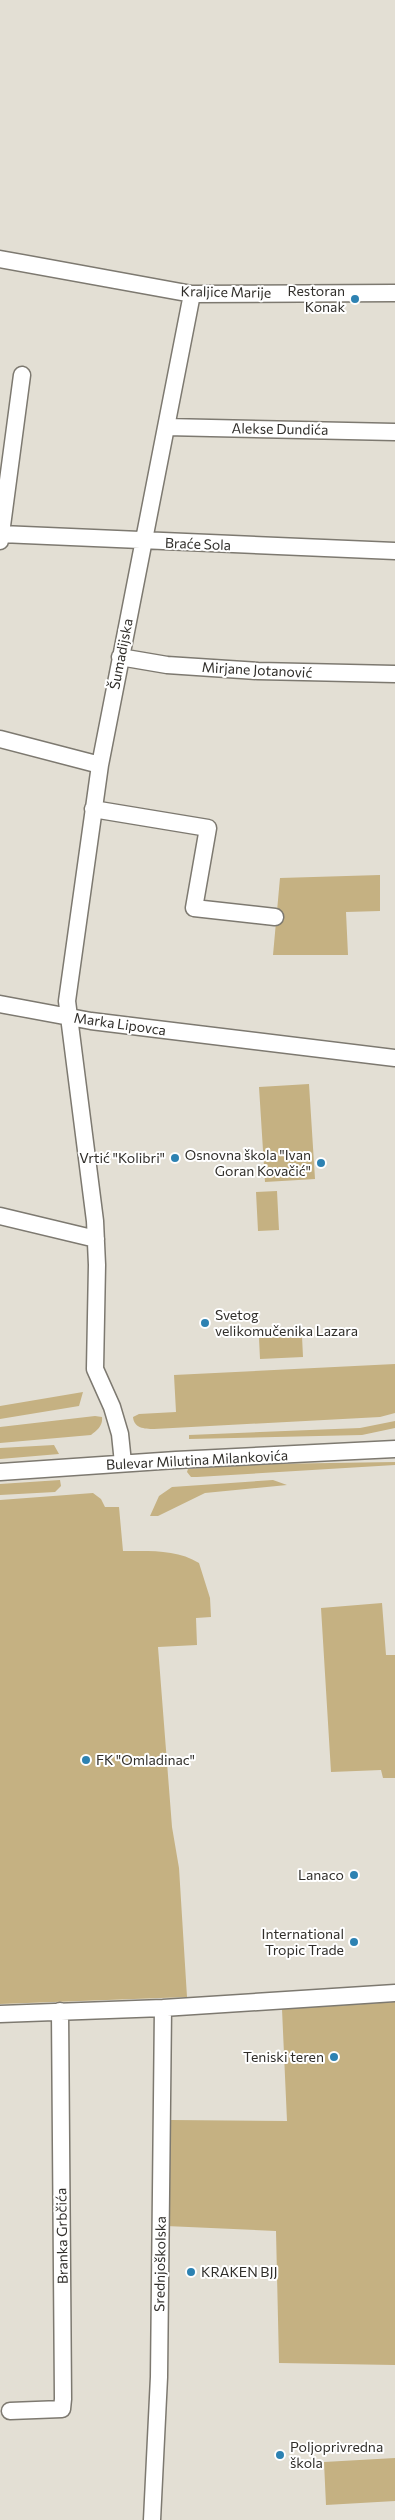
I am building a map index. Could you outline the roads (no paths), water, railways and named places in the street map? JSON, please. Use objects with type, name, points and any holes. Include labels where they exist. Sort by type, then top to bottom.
[{"type":"street","name":"Kraljice Marije","points":[[0,259],[192,294],[395,293]]},
{"type":"street","name":"Šumadijska","points":[[68,1016],[67,1001],[100,765],[142,542],[192,294]]},
{"type":"street","points":[[0,538],[22,375]]},
{"type":"street","name":"Alekse Dundića","points":[[166,427],[395,432]]},
{"type":"street","name":"Braće Sola","points":[[0,538],[395,551]]},
{"type":"street","name":"Mirjane Jotanović","points":[[120,657],[167,665],[258,671],[395,674]]},
{"type":"street","points":[[0,739],[100,765]]},
{"type":"street","points":[[93,809],[208,828],[194,908],[275,917]]},
{"type":"street","points":[[0,1004],[68,1016]]},
{"type":"street","name":"Marka Lipovca","points":[[123,1463],[120,1434],[112,1407],[95,1369],[96,1239],[68,1016],[395,1058]]},
{"type":"street","points":[[0,1216],[96,1239]]},
{"type":"street","name":"Bulevar Milutina Milankovića","points":[[0,1472],[123,1463],[395,1449]]},
{"type":"street","points":[[0,2014],[163,2008],[395,1993]]},
{"type":"street","name":"Srednjoškolska","points":[[152,2520],[159,2377],[163,2008]]},
{"type":"street","name":"Branka Grbčića","points":[[10,2411],[62,2409],[64,2399],[60,2011]]},
{"type":"place","name":"Restoran Konak","points":[[355,299]]},
{"type":"place","name":"Vrtić \"Kolibri\"","points":[[175,1158]]},
{"type":"place","name":"Osnovna škola \"Ivan Goran Kovačić\"","points":[[321,1163]]},
{"type":"place","name":"Svetog velikomučenika Lazara","points":[[205,1323]]},
{"type":"place","name":"FK \"Omladinac\"","points":[[86,1760]]},
{"type":"place","name":"Lanaco","points":[[354,1875]]},
{"type":"place","name":"International Tropic Trade","points":[[354,1942]]},
{"type":"place","name":"Teniski teren","points":[[334,2057]]},
{"type":"place","name":"KRAKEN BJJ","points":[[191,2272]]},
{"type":"place","name":"Poljoprivredna škola","points":[[280,2455]]}]
